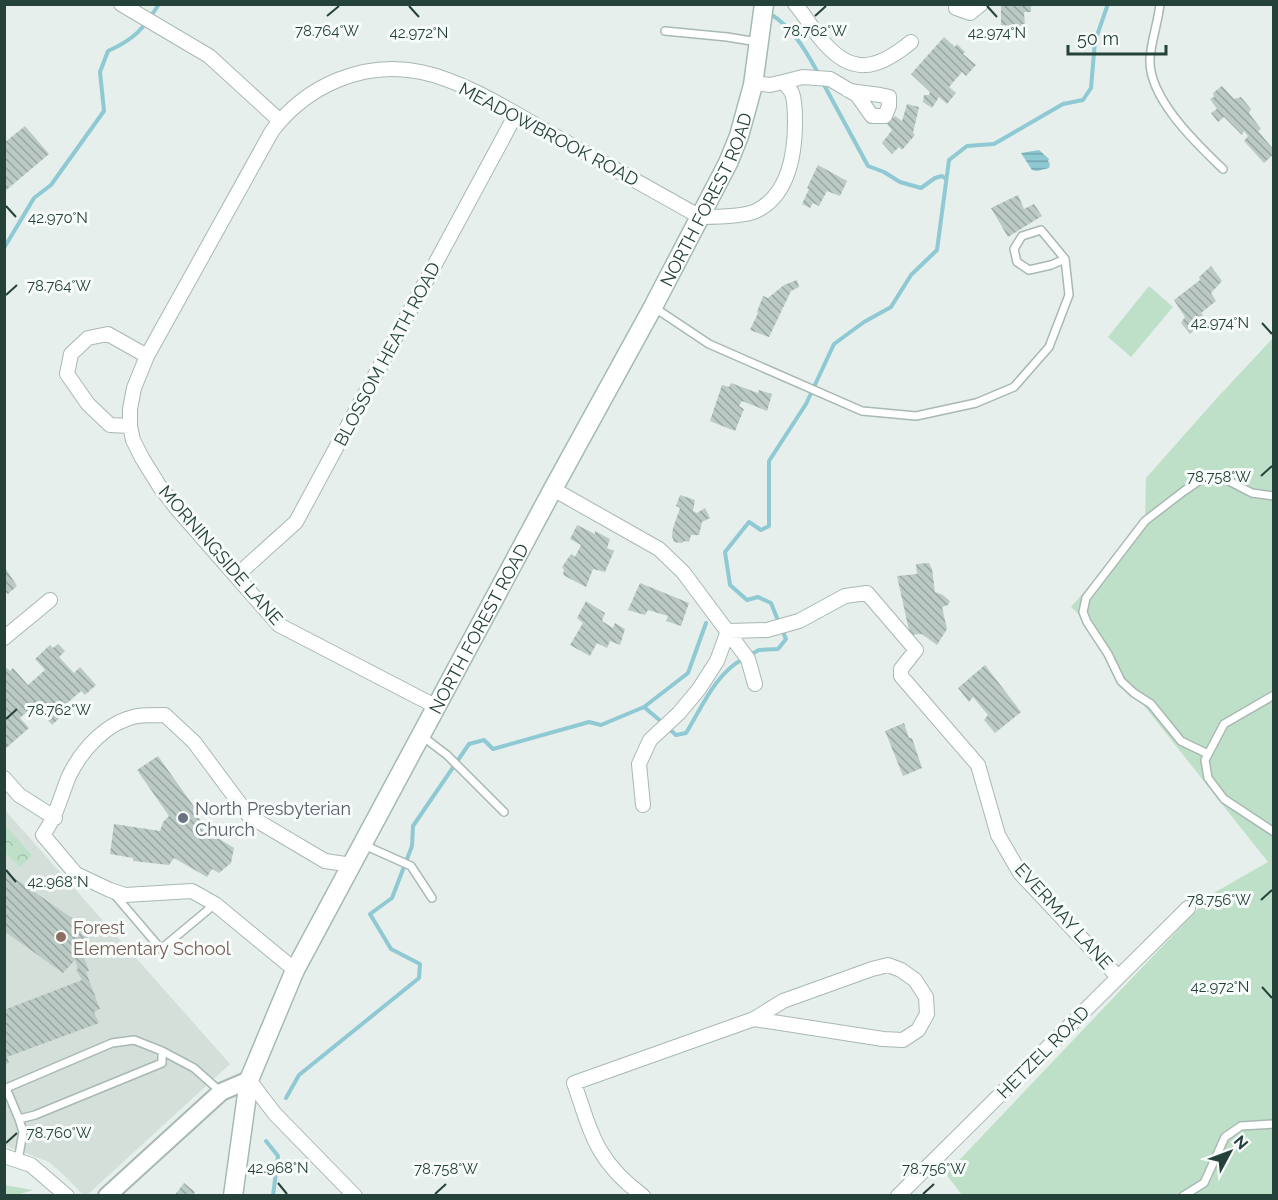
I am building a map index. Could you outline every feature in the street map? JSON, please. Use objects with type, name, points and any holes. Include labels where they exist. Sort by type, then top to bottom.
[{"type":"main road","name":"NORTH FOREST ROAD","points":[[234,1196],[249,1080],[295,970],[700,217],[739,136],[754,82],[764,4]]},
{"type":"street","points":[[121,4],[209,56],[280,121]]},
{"type":"street","points":[[795,4],[837,57],[858,65],[878,65],[893,57],[911,42]]},
{"type":"street","points":[[956,4],[956,8],[970,13],[981,4]]},
{"type":"street","name":"MEADOWBROOK ROAD","points":[[147,356],[261,149],[280,121],[313,92],[349,76],[388,69],[421,72],[457,84],[516,114],[700,217]]},
{"type":"street","points":[[754,82],[770,85],[803,77],[830,79],[848,90]]},
{"type":"street","points":[[700,217],[721,217],[756,211],[777,194],[788,171],[794,150],[795,108],[792,92],[783,82]]},
{"type":"street","name":"BLOSSOM HEATH ROAD","points":[[236,576],[296,522],[516,114]]},
{"type":"street","points":[[130,426],[110,425],[88,404],[67,374],[71,354],[87,338],[108,334],[147,356]]},
{"type":"street","name":"MORNINGSIDE LANE","points":[[147,356],[134,388],[130,426],[133,440],[160,487],[279,625],[437,707]]},
{"type":"street","points":[[553,489],[659,549],[683,572],[748,659],[755,684]]},
{"type":"street","name":"EVERMAY LANE","points":[[728,631],[767,630],[799,621],[845,596],[867,592],[916,650],[901,669],[901,676],[978,765],[998,835],[1020,873],[1118,977]]},
{"type":"street","points":[[4,638],[50,600]]},
{"type":"street","points":[[643,805],[639,764],[650,740],[679,713],[699,689],[717,661],[728,631]]},
{"type":"street","points":[[295,970],[215,904],[192,891],[125,895],[76,874],[43,835],[55,818],[70,774],[86,750],[108,727],[136,716],[165,715],[194,742],[249,816],[325,861],[352,865]]},
{"type":"street","points":[[4,778],[19,795],[55,818]]},
{"type":"street","name":"HETZEL ROAD","points":[[898,1196],[1188,908]]},
{"type":"street","points":[[643,1196],[626,1183],[600,1154],[574,1083],[754,1019],[783,1001],[888,965],[901,970],[915,980],[926,997],[927,1014],[918,1030],[903,1040],[883,1039],[754,1019]]},
{"type":"street","points":[[107,1196],[221,1092],[249,1080],[275,1114],[355,1196]]},
{"type":"street","points":[[11,1159],[32,1166],[68,1196]]},
{"type":"lane","points":[[1160,4],[1150,62],[1154,82],[1169,108],[1197,143],[1223,169]]},
{"type":"lane","points":[[665,31],[760,42]]},
{"type":"lane","points":[[653,306],[709,344],[862,411],[916,416],[976,404],[1014,387],[1049,347],[1069,295],[1065,259],[1041,230],[1022,236],[1014,249],[1017,262],[1029,270],[1065,259]]},
{"type":"lane","points":[[1208,754],[1181,741],[1151,704],[1120,681],[1108,654],[1087,622],[1083,612],[1086,598],[1145,521],[1206,476],[1227,480],[1251,493],[1274,496]]},
{"type":"lane","points":[[1274,695],[1224,724],[1205,760],[1208,778],[1224,799],[1274,832]]},
{"type":"lane","points":[[422,736],[447,755],[504,812]]},
{"type":"lane","points":[[363,845],[411,866],[432,898]]},
{"type":"lane","points":[[110,890],[161,950],[215,904]]},
{"type":"lane","points":[[11,1159],[22,1132],[19,1119],[5,1088],[112,1043],[134,1040],[162,1051],[194,1068],[221,1092]]},
{"type":"lane","points":[[19,1119],[162,1063],[162,1051]]},
{"type":"lane","points":[[1183,1196],[1204,1183],[1226,1137],[1241,1126],[1274,1124]]},
{"type":"shaded area","name":"Forest Elementary School","points":[[4,809],[230,1064],[87,1195],[83,1195],[49,1162],[5,1146]]},
{"type":"green space","points":[[1149,286],[1173,307],[1131,357],[1108,337]]},
{"type":"green space","points":[[1273,338],[1273,1195],[962,1195],[946,1174],[1212,894],[1268,862],[1134,693],[1087,622],[1071,607],[1145,521],[1146,478]]},
{"type":"green space","points":[[5,825],[32,855],[20,867],[5,853]]},
{"type":"green space","points":[[4,1185],[33,1190],[17,1195],[5,1195]]},
{"type":"water","points":[[1039,150],[1049,159],[1049,168],[1032,170],[1021,153]]},
{"type":"building","points":[[1001,4],[1031,4],[1031,12],[1024,12],[1025,26],[1001,25]]},
{"type":"building","points":[[944,37],[955,47],[957,44],[965,52],[963,54],[976,65],[966,76],[962,72],[949,87],[956,93],[947,104],[939,97],[932,108],[923,102],[924,95],[929,95],[930,92],[911,74]]},
{"type":"building","points":[[1222,86],[1234,99],[1241,97],[1251,109],[1249,113],[1261,129],[1258,131],[1274,150],[1274,154],[1264,163],[1244,141],[1248,136],[1244,131],[1242,135],[1224,117],[1218,122],[1211,113],[1217,109],[1210,99],[1214,97],[1213,93]]},
{"type":"building","points":[[907,104],[919,107],[913,133],[915,135],[902,150],[899,147],[892,154],[882,143],[892,130],[887,124],[895,116],[902,121]]},
{"type":"building","points":[[25,126],[49,154],[4,192],[4,143]]},
{"type":"building","points":[[818,165],[847,181],[840,196],[827,191],[819,206],[813,203],[810,208],[802,204]]},
{"type":"building","points":[[1018,195],[1024,209],[1034,204],[1042,216],[1008,237],[991,208]]},
{"type":"building","points":[[1211,266],[1222,281],[1211,293],[1216,301],[1201,313],[1206,319],[1190,334],[1181,323],[1185,317],[1174,300],[1200,280],[1199,277]]},
{"type":"building","points":[[797,280],[799,287],[791,291],[769,337],[750,330],[763,296],[768,298],[784,285]]},
{"type":"building","points":[[731,383],[758,393],[759,390],[772,394],[767,411],[742,401],[739,406],[744,409],[735,431],[710,421],[722,385],[729,387]]},
{"type":"building","points":[[680,495],[695,500],[693,511],[697,513],[705,508],[710,518],[702,522],[699,535],[691,535],[689,542],[682,543],[674,542],[672,536],[680,508],[676,506]]},
{"type":"building","points":[[577,525],[610,539],[607,548],[614,551],[605,572],[593,569],[586,587],[563,575],[562,567],[571,554],[575,557],[581,545],[570,539]]},
{"type":"building","points":[[929,563],[935,592],[950,601],[948,605],[942,607],[947,629],[937,645],[922,634],[910,635],[897,576],[917,574],[916,564]]},
{"type":"building","points":[[4,566],[17,586],[8,594],[4,591]]},
{"type":"building","points":[[640,583],[689,603],[681,626],[666,621],[668,616],[648,610],[645,615],[628,610]]},
{"type":"building","points":[[586,601],[605,613],[602,621],[613,628],[615,623],[625,629],[620,645],[610,641],[607,648],[597,643],[590,656],[570,645],[583,623],[577,618]]},
{"type":"building","points":[[58,644],[65,651],[59,657],[74,673],[80,667],[96,685],[85,695],[81,691],[65,705],[69,709],[52,725],[42,713],[46,710],[38,701],[20,718],[29,728],[4,750],[4,670],[7,668],[10,671],[13,668],[28,685],[45,670],[35,659],[50,645],[53,648]]},
{"type":"building","points":[[985,665],[1021,712],[995,733],[984,720],[988,715],[973,697],[969,702],[958,688]]},
{"type":"building","points":[[904,723],[909,738],[912,738],[922,768],[903,776],[885,731]]},
{"type":"building","name":"North Presbyterian Church","points":[[158,756],[195,808],[193,810],[201,821],[198,826],[234,848],[231,863],[219,873],[212,869],[207,877],[174,858],[169,865],[133,861],[133,858],[110,854],[114,824],[160,831],[163,822],[169,816],[137,770]]},
{"type":"building","points":[[4,871],[92,932],[79,950],[82,952],[89,971],[86,972],[100,1009],[94,1012],[99,1023],[7,1057],[9,1063],[4,1065],[4,1010],[82,980],[76,970],[78,969],[75,960],[63,973],[4,931]]},
{"type":"building","points":[[184,1183],[195,1192],[192,1196],[174,1196]]},
{"type":"waterway","points":[[4,248],[34,198],[51,185],[104,111],[100,72],[108,51],[138,32],[159,4]]},
{"type":"waterway","points":[[779,623],[771,603],[758,597],[747,600],[730,585],[725,552],[749,522],[761,530],[769,526],[769,461],[806,404],[834,344],[864,322],[891,307],[911,275],[937,250],[949,160],[967,146],[994,144],[1063,104],[1083,100],[1091,88],[1095,41],[1108,4]]},
{"type":"waterway","points":[[769,13],[791,32],[818,73]]},
{"type":"waterway","points":[[823,83],[868,166],[900,182],[921,188],[935,178],[942,176],[946,179]]},
{"type":"waterway","points":[[644,707],[688,673],[706,623]]},
{"type":"waterway","points":[[750,655],[759,650],[778,649],[786,639],[782,630]]},
{"type":"waterway","points":[[668,728],[676,735],[686,733],[717,682],[733,665],[743,659]]},
{"type":"waterway","points":[[286,1098],[299,1075],[419,978],[420,964],[391,949],[370,914],[392,898],[412,846],[413,826],[469,744],[484,740],[493,749],[589,722],[601,725],[644,707],[663,723]]},
{"type":"waterway","points":[[266,1141],[278,1156],[273,1196]]},
{"type":"place","name":"North Presbyterian Church","points":[[183,818]]},
{"type":"place","name":"Forest Elementary School","points":[[61,937]]}]
